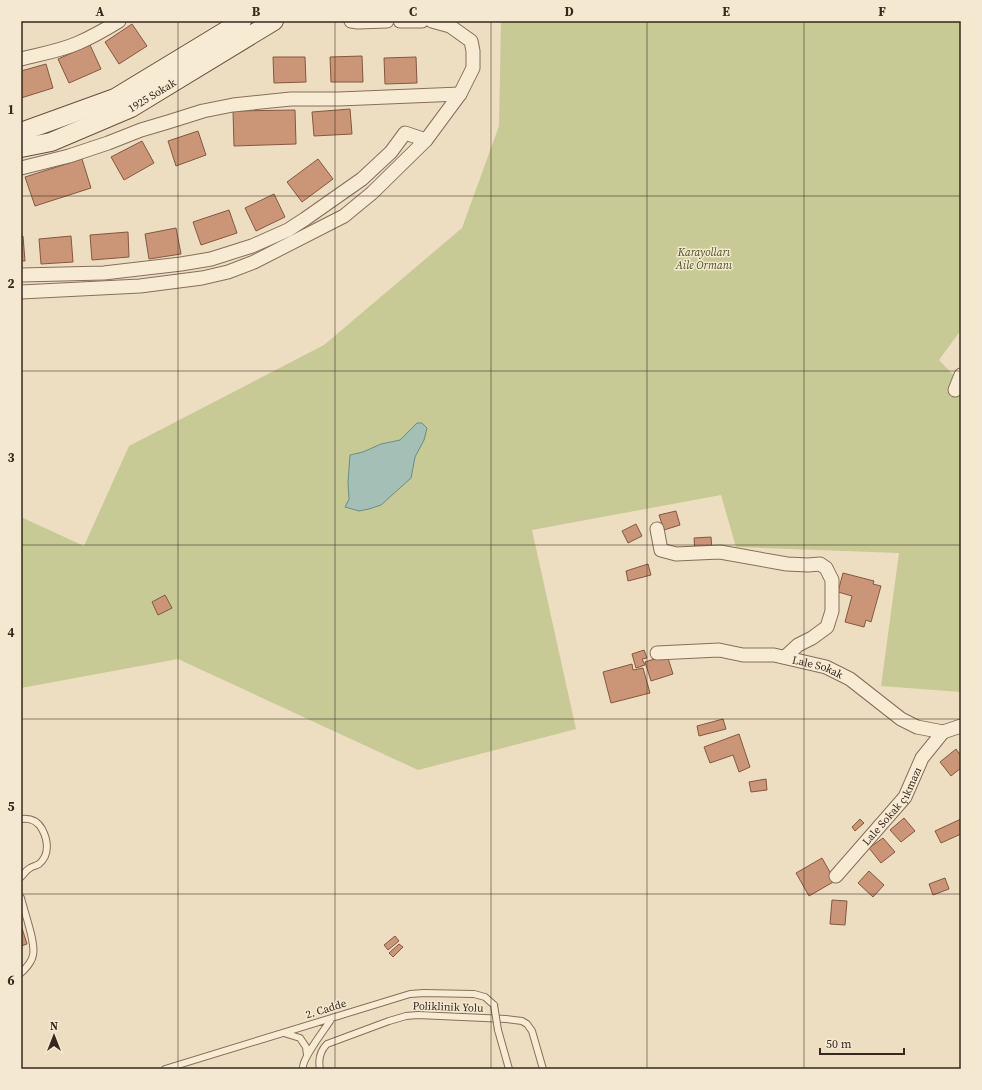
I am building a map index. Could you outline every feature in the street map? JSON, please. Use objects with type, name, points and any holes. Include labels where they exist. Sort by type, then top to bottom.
[{"type":"main road","name":"1925 Sokak","points":[[21,132],[115,98],[242,21]]},
{"type":"main road","name":"1925 Sokak","points":[[21,148],[51,142],[131,108],[274,21]]},
{"type":"street","points":[[21,59],[78,44],[119,21]]},
{"type":"street","points":[[351,21],[387,21]]},
{"type":"street","points":[[400,21],[422,21]]},
{"type":"street","points":[[21,292],[140,286],[202,278],[228,272],[286,246],[344,216],[372,193],[426,140],[460,94],[473,68],[473,51],[471,41],[450,26],[432,21]]},
{"type":"street","points":[[21,168],[69,156],[141,130],[203,111],[233,105],[291,99],[339,99],[460,94]]},
{"type":"street","points":[[21,275],[104,273],[181,264],[211,259],[252,246],[288,230],[362,179],[391,152],[405,133],[426,140]]},
{"type":"street","points":[[955,390],[961,375]]},
{"type":"street","points":[[657,529],[662,550],[676,554],[720,552],[787,564],[820,564],[826,568],[832,580],[832,611],[827,627],[812,638],[798,645],[785,657]]},
{"type":"street","name":"Lale Sokak","points":[[657,653],[719,650],[743,655],[774,655],[785,657],[826,667],[850,679],[901,719],[917,727],[943,732],[961,726]]},
{"type":"street","name":"Lale Sokak çıkmazı","points":[[836,876],[905,797],[922,758],[943,732]]},
{"type":"lane","points":[[21,819],[27,818],[34,820],[40,826],[45,834],[47,846],[46,854],[39,864],[29,868],[21,877]]},
{"type":"lane","points":[[21,898],[34,947],[33,956],[27,967],[21,973]]},
{"type":"lane","name":"2. Cadde","points":[[165,1069],[185,1066],[284,1033],[410,994],[424,993],[474,994],[486,997],[494,1006],[498,1030],[509,1069]]},
{"type":"lane","name":"Poliklinik Yolu","points":[[320,1069],[320,1055],[323,1048],[327,1044],[389,1021],[406,1016],[418,1015],[522,1021],[527,1024],[532,1031],[543,1069]]},
{"type":"lane","points":[[303,1069],[303,1062],[332,1018]]},
{"type":"lane","points":[[284,1033],[300,1038],[306,1047],[307,1056]]},
{"type":"green space","name":"Karayolları Aile Ormanı","points":[[501,21],[961,21],[961,330],[939,360],[961,383],[961,692],[881,686],[899,553],[736,547],[721,495],[532,530],[576,729],[418,770],[178,659],[21,688],[21,517],[84,546],[129,446],[324,345],[462,228],[499,126]]},
{"type":"water","points":[[417,423],[422,423],[427,428],[424,440],[415,457],[411,478],[381,505],[359,511],[345,507],[349,499],[348,482],[350,455],[363,452],[381,444],[400,440]]},
{"type":"building","points":[[132,24],[147,46],[119,64],[105,42]]},
{"type":"building","points":[[90,45],[101,69],[69,83],[58,59]]},
{"type":"building","points":[[362,56],[363,82],[331,82],[330,57]]},
{"type":"building","points":[[273,57],[305,57],[306,82],[274,83]]},
{"type":"building","points":[[416,57],[417,83],[385,84],[384,58]]},
{"type":"building","points":[[46,64],[53,88],[21,98],[21,71]]},
{"type":"building","points":[[350,109],[352,134],[314,136],[312,112]]},
{"type":"building","points":[[295,110],[296,144],[234,146],[233,111]]},
{"type":"building","points":[[198,131],[206,155],[176,166],[168,141]]},
{"type":"building","points":[[142,141],[154,163],[124,180],[111,157]]},
{"type":"building","points":[[82,159],[91,188],[35,206],[25,177]]},
{"type":"building","points":[[318,159],[333,179],[302,202],[287,182]]},
{"type":"building","points":[[274,194],[285,217],[256,231],[245,208]]},
{"type":"building","points":[[229,210],[237,233],[201,245],[193,222]]},
{"type":"building","points":[[176,228],[181,254],[149,259],[145,234]]},
{"type":"building","points":[[128,232],[129,257],[92,260],[90,235]]},
{"type":"building","points":[[21,236],[23,236],[25,261],[21,261]]},
{"type":"building","points":[[71,236],[73,262],[41,264],[39,239]]},
{"type":"building","points":[[676,511],[680,525],[664,530],[659,515]]},
{"type":"building","points":[[636,524],[642,536],[628,543],[622,531]]},
{"type":"building","points":[[711,537],[712,551],[695,553],[694,538]]},
{"type":"building","points":[[648,564],[651,575],[628,581],[626,571]]},
{"type":"building","points":[[843,573],[874,581],[873,584],[881,586],[871,622],[866,620],[864,627],[845,622],[852,596],[838,592]]},
{"type":"building","points":[[165,595],[172,608],[158,615],[152,602]]},
{"type":"building","points":[[644,650],[647,658],[642,659],[645,665],[636,668],[632,654]]},
{"type":"building","points":[[667,655],[673,674],[651,681],[645,662]]},
{"type":"building","points":[[632,664],[633,670],[643,668],[650,693],[611,703],[603,672]]},
{"type":"building","points":[[723,719],[726,729],[699,736],[697,726]]},
{"type":"building","points":[[739,734],[750,767],[739,772],[733,755],[710,763],[704,747]]},
{"type":"building","points":[[956,749],[961,756],[961,768],[951,776],[940,762]]},
{"type":"building","points":[[766,779],[767,790],[751,792],[749,782]]},
{"type":"building","points":[[904,818],[915,831],[901,842],[890,830]]},
{"type":"building","points":[[860,819],[864,823],[855,831],[852,827]]},
{"type":"building","points":[[961,819],[961,834],[941,843],[935,831]]},
{"type":"building","points":[[883,838],[895,852],[881,863],[869,848]]},
{"type":"building","points":[[822,858],[835,881],[809,896],[796,873]]},
{"type":"building","points":[[869,871],[884,885],[873,897],[858,883]]},
{"type":"building","points":[[945,878],[949,889],[933,895],[929,884]]},
{"type":"building","points":[[832,900],[847,901],[845,925],[830,924]]},
{"type":"building","points":[[21,925],[27,944],[21,946]]},
{"type":"building","points":[[395,936],[399,941],[388,950],[384,945]]},
{"type":"building","points":[[399,944],[403,947],[393,957],[389,953]]}]
